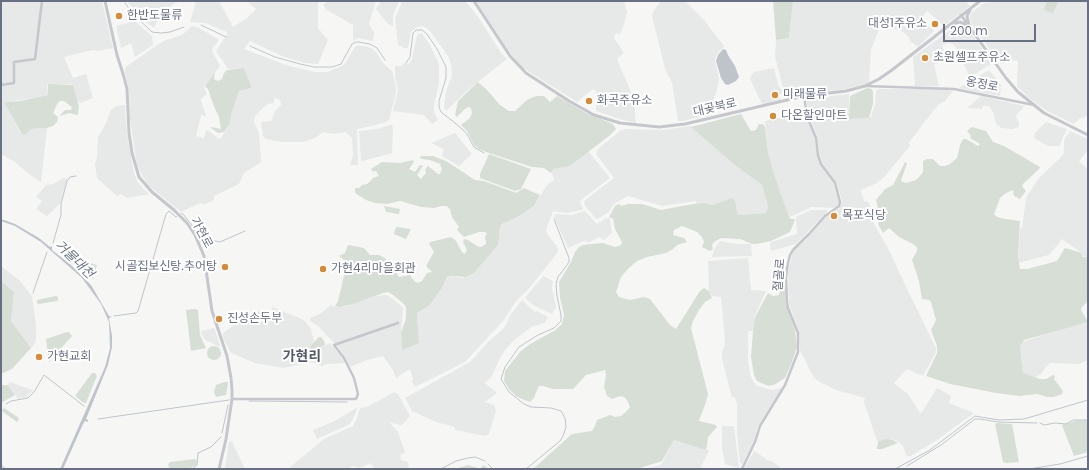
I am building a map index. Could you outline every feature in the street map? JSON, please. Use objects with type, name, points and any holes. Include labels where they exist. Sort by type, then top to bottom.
[{"type":"street","points":[[1,85],[14,83],[14,62],[35,59],[42,1]]},
{"type":"street","name":"가현로","points":[[105,1],[117,55],[124,77],[128,128],[135,167],[144,185],[187,223],[201,248],[207,271],[212,311],[230,368],[232,399],[219,469]]},
{"type":"street","name":"대곶북로","points":[[474,1],[510,56],[522,70],[578,107],[594,115],[609,120],[645,126],[672,125],[708,119],[804,96],[846,91],[865,86],[892,70],[980,1]]},
{"type":"street","points":[[969,27],[967,16],[971,7]]},
{"type":"street","points":[[961,15],[1012,85],[1034,105]]},
{"type":"street","points":[[948,25],[960,22],[969,27]]},
{"type":"street","name":"옹정로","points":[[865,86],[954,89],[1034,105],[1054,118],[1088,135]]},
{"type":"street","name":"절골로","points":[[742,469],[755,442],[760,426],[786,385],[798,352],[798,333],[787,302],[786,277],[790,255],[825,216],[839,206],[840,202],[835,182],[821,164],[818,155],[816,138],[807,116],[804,96]]},
{"type":"street","points":[[232,399],[356,399],[358,394],[354,378],[344,358],[334,345],[398,323]]},
{"type":"shaded area","points":[[1,1],[102,1],[113,48],[98,51],[93,50],[64,57],[73,78],[86,74],[93,98],[80,103],[77,100],[72,84],[47,85],[48,95],[5,102],[20,132],[25,135],[31,129],[47,128],[41,182],[15,162],[1,154]]},
{"type":"shaded area","points":[[127,1],[177,1],[169,8],[162,11],[154,28],[144,21]]},
{"type":"shaded area","points":[[196,1],[219,1],[233,27],[246,19],[256,9],[247,1],[318,1],[318,28],[328,40],[318,64],[305,63],[284,57],[250,41],[244,49],[286,65],[315,72],[327,72],[342,66],[356,46],[371,48],[376,52],[383,63],[392,71],[396,93],[389,120],[384,123],[357,129],[358,165],[350,165],[353,156],[352,138],[346,132],[334,134],[323,132],[317,137],[304,142],[282,142],[266,139],[263,136],[261,122],[271,121],[275,111],[281,105],[280,100],[274,98],[274,103],[268,104],[255,116],[254,122],[259,133],[261,162],[244,173],[239,184],[214,196],[214,200],[205,204],[200,203],[181,212],[149,186],[139,170],[136,160],[130,118],[129,91],[125,72],[125,68],[127,66],[163,41],[182,35],[192,26],[199,28],[218,39],[219,40],[212,51],[220,66],[204,87],[207,94],[201,99],[206,115],[201,115],[196,136],[204,138],[207,130],[219,139],[221,138],[230,124],[231,115],[239,91],[252,88],[244,68],[228,69],[216,51],[227,32],[205,23],[190,22]]},
{"type":"shaded area","points":[[327,1],[376,1],[369,24],[374,33],[373,41],[358,38],[353,41],[353,25],[327,10],[323,5]]},
{"type":"shaded area","points":[[381,1],[399,1],[393,16],[393,26],[388,24],[376,9]]},
{"type":"shaded area","points":[[402,1],[465,1],[479,18],[501,53],[507,59],[469,89],[446,111],[444,107],[446,91],[452,75],[451,64],[448,56],[430,31],[423,26],[417,27],[411,32],[408,48],[398,45],[395,19]]},
{"type":"shaded area","points":[[476,1],[624,1],[627,12],[624,24],[620,34],[616,33],[614,38],[624,53],[617,59],[634,99],[636,123],[596,111],[596,91],[593,89],[577,102],[520,66]]},
{"type":"shaded area","points":[[661,1],[685,1],[704,20],[724,46],[717,54],[715,60],[719,80],[708,115],[678,121],[672,83],[665,69],[652,16],[653,12]]},
{"type":"shaded area","points":[[773,1],[793,1],[789,38],[776,40]]},
{"type":"shaded area","points":[[793,1],[965,1],[970,6],[945,25],[943,25],[927,11],[921,19],[934,31],[918,47],[900,30],[891,29],[889,22],[886,20],[879,29],[871,50],[869,83],[846,89],[805,94],[783,88],[775,57],[776,40],[789,38]]},
{"type":"shaded area","points":[[1000,1],[1047,1],[1053,13],[1059,1],[1088,1],[1088,116],[1079,119],[1074,124],[1047,111],[1029,98],[1017,86],[1018,61],[1010,60],[1001,64],[972,25],[970,19],[971,13],[984,3]]},
{"type":"shaded area","points":[[1047,1],[1059,1],[1053,13],[1044,10]]},
{"type":"shaded area","points":[[135,21],[152,36],[153,45],[135,57],[131,43],[121,48],[116,26]]},
{"type":"shaded area","points":[[956,26],[965,26],[974,37],[990,60],[991,64],[970,77],[955,46],[951,43],[947,43],[942,45],[946,56],[945,60],[934,64],[939,86],[915,86],[913,57]]},
{"type":"shaded area","points":[[422,33],[430,45],[439,64],[439,83],[434,105],[434,112],[438,120],[432,124],[424,115],[393,111],[398,91],[395,66],[400,66],[406,63],[409,64],[412,59],[417,35]]},
{"type":"shaded area","points":[[723,49],[726,50],[739,77],[736,81],[728,85],[725,84],[721,78],[716,61],[718,55]]},
{"type":"shaded area","points":[[244,68],[252,88],[239,91],[231,115],[230,124],[224,132],[218,133],[211,128],[221,129],[219,117],[208,89],[205,86],[215,72],[214,79],[218,81],[222,79],[227,70]]},
{"type":"shaded area","points":[[774,68],[779,87],[784,92],[779,95],[780,100],[762,104],[750,79],[751,76],[754,72]]},
{"type":"shaded area","points":[[989,70],[1001,85],[1000,96],[959,88]]},
{"type":"shaded area","points":[[478,82],[500,105],[509,111],[515,111],[527,100],[536,96],[544,96],[550,102],[557,96],[586,113],[613,124],[616,129],[571,165],[554,169],[551,173],[544,168],[532,167],[486,152],[474,145],[467,131],[461,125],[470,118],[472,113],[471,108],[468,107],[457,117],[455,115],[458,101]]},
{"type":"shaded area","points":[[48,84],[73,85],[79,106],[78,114],[69,113],[60,116],[65,110],[71,110],[72,107],[64,101],[60,101],[53,113],[58,117],[57,122],[53,126],[31,129],[25,135],[22,134],[4,102],[20,101],[48,95]]},
{"type":"shaded area","points":[[867,88],[872,89],[873,93],[873,104],[869,118],[849,119],[850,96]]},
{"type":"shaded area","points":[[878,89],[939,89],[953,91],[930,115],[910,141],[910,146],[885,176],[877,183],[861,190],[864,201],[869,202],[874,224],[889,250],[936,348],[936,352],[923,376],[907,369],[894,383],[908,394],[920,413],[937,388],[951,396],[949,403],[974,413],[937,440],[909,457],[906,455],[903,446],[896,440],[889,439],[877,441],[864,402],[865,398],[836,390],[818,381],[813,376],[800,350],[799,332],[789,304],[788,273],[794,250],[806,240],[820,222],[828,215],[839,209],[842,201],[837,185],[823,164],[817,135],[809,116],[806,99],[849,94],[849,119],[867,118],[871,117],[875,105],[876,92]]},
{"type":"shaded area","points":[[981,96],[1024,106],[1016,116],[1019,127],[1012,129],[1001,128],[996,124],[993,112],[989,106],[983,106],[982,109],[967,108]]},
{"type":"shaded area","points":[[125,105],[127,134],[134,173],[138,183],[149,194],[127,198],[120,194],[117,196],[97,178],[95,165],[98,137],[111,110],[117,106]]},
{"type":"shaded area","points":[[805,112],[814,137],[819,163],[833,183],[839,201],[838,205],[833,208],[812,207],[789,217],[769,160],[765,121]]},
{"type":"shaded area","points":[[741,114],[751,131],[756,130],[759,124],[763,124],[765,127],[768,152],[772,168],[789,217],[795,220],[790,232],[771,241],[756,244],[740,239],[721,238],[714,242],[712,245],[713,249],[710,251],[702,247],[704,242],[702,237],[697,232],[682,226],[674,230],[673,235],[684,238],[687,242],[677,245],[666,253],[637,261],[621,277],[616,292],[619,297],[630,300],[644,297],[650,299],[670,325],[676,329],[700,291],[704,288],[709,291],[712,298],[705,302],[699,310],[691,328],[708,394],[699,421],[716,425],[717,427],[708,437],[706,449],[674,440],[662,461],[637,469],[533,469],[572,434],[592,431],[597,420],[610,415],[615,417],[621,416],[630,407],[624,397],[620,396],[612,399],[607,396],[604,387],[606,375],[605,370],[586,375],[573,389],[553,389],[539,386],[534,398],[530,402],[516,396],[509,389],[504,381],[505,371],[520,352],[530,344],[554,331],[562,324],[564,315],[560,298],[559,282],[579,247],[583,245],[602,243],[616,247],[621,245],[622,242],[615,229],[613,219],[609,217],[615,206],[619,204],[621,206],[628,204],[642,204],[661,210],[693,204],[704,203],[712,205],[733,198],[736,204],[737,213],[739,215],[766,213],[768,207],[762,185],[736,166],[691,127]]},
{"type":"shaded area","points":[[1046,122],[1067,129],[1060,146],[1046,145],[1034,138],[1035,133]]},
{"type":"shaded area","points":[[392,125],[393,128],[392,153],[361,161],[359,131],[377,129]]},
{"type":"shaded area","points":[[691,126],[736,166],[762,185],[768,207],[766,213],[739,215],[737,213],[736,204],[724,201],[712,205],[704,203],[696,204],[696,201],[662,206],[628,196],[614,204],[609,212],[596,219],[585,206],[584,201],[614,178],[596,154],[599,148],[621,130],[625,129],[663,130]]},
{"type":"shaded area","points":[[972,127],[986,131],[993,142],[1004,146],[1040,167],[1023,184],[1022,186],[1026,191],[1020,199],[1014,196],[1013,190],[1006,193],[1000,198],[994,214],[1000,218],[1020,221],[1018,257],[1020,269],[1027,269],[1057,261],[1065,248],[1082,253],[1083,257],[1088,257],[1088,301],[1081,310],[1088,322],[1024,340],[1020,346],[1023,373],[1040,379],[1046,379],[1053,375],[1055,376],[1054,379],[1063,391],[1062,394],[1054,397],[1047,397],[1037,394],[1019,396],[996,393],[950,384],[926,376],[937,353],[937,346],[931,330],[936,320],[931,302],[929,300],[922,299],[919,281],[912,260],[917,251],[917,247],[899,237],[889,228],[883,233],[878,224],[880,215],[876,200],[885,189],[893,185],[905,162],[907,163],[901,181],[906,183],[916,180],[920,176],[923,172],[923,161],[927,159],[933,159],[940,166],[950,164],[957,158],[963,139],[966,139],[978,146],[980,144],[970,138],[971,136],[967,131]]},
{"type":"shaded area","points":[[1070,131],[1088,139],[1088,150],[1079,161],[1088,170],[1088,257],[1082,256],[1082,253],[1062,239],[1049,255],[1018,263],[1020,228],[1022,228],[1026,198],[1038,179],[1063,155],[1064,140]]},
{"type":"shaded area","points":[[455,133],[472,154],[459,166],[442,156],[444,149],[431,143]]},
{"type":"shaded area","points":[[588,151],[610,178],[581,200],[580,203],[583,208],[582,210],[566,213],[553,211],[546,230],[547,234],[557,246],[558,252],[527,291],[517,300],[503,321],[465,362],[415,387],[412,382],[413,379],[410,369],[396,378],[393,370],[383,356],[367,360],[350,367],[338,347],[318,326],[310,321],[310,318],[320,314],[331,305],[337,307],[346,306],[376,296],[386,295],[392,298],[403,308],[401,332],[402,349],[419,343],[417,313],[429,306],[442,288],[446,279],[449,276],[462,278],[474,273],[498,245],[500,228],[504,223],[519,216],[534,206],[547,185],[554,180],[552,173],[554,169],[571,165]]},
{"type":"shaded area","points":[[489,154],[531,169],[521,189],[515,191],[480,178],[480,174]]},
{"type":"shaded area","points":[[433,156],[446,161],[475,180],[484,181],[516,193],[524,188],[540,195],[534,206],[519,216],[502,224],[500,228],[498,245],[474,273],[465,277],[447,277],[442,288],[429,306],[417,313],[419,343],[402,350],[401,333],[406,318],[406,308],[404,304],[393,295],[388,292],[353,304],[339,307],[335,306],[338,301],[346,267],[345,261],[339,256],[345,253],[348,245],[364,248],[370,255],[379,255],[385,258],[391,266],[397,270],[399,277],[410,275],[414,281],[418,283],[422,281],[427,273],[432,272],[426,266],[434,252],[429,244],[430,242],[451,237],[456,241],[462,252],[465,254],[467,250],[463,242],[464,239],[481,247],[486,244],[485,237],[487,234],[485,232],[479,232],[464,237],[457,230],[459,227],[452,217],[450,209],[446,206],[434,208],[421,207],[400,201],[387,204],[375,203],[366,200],[355,193],[355,188],[359,188],[362,185],[367,184],[373,178],[379,176],[376,171],[373,172],[371,169],[382,162],[400,163],[413,160],[414,162],[409,169],[415,172],[420,165],[423,166],[417,175],[421,179],[426,173],[425,169],[428,166],[440,174],[442,169],[440,164],[422,159],[420,157]]},
{"type":"shaded area","points":[[64,178],[67,179],[61,203],[47,216],[36,209],[42,201],[36,197],[46,185],[53,184]]},
{"type":"shaded area","points":[[384,206],[400,209],[399,214],[386,212]]},
{"type":"shaded area","points":[[811,210],[827,210],[827,212],[796,244],[771,251],[771,242],[797,234],[796,217]]},
{"type":"shaded area","points":[[585,211],[597,224],[606,218],[610,218],[612,233],[604,240],[599,237],[588,243],[586,240],[568,248],[554,217],[555,214],[572,215]]},
{"type":"shaded area","points":[[1,219],[15,224],[39,238],[50,247],[52,246],[52,250],[70,264],[91,285],[109,316],[112,317],[109,318],[112,347],[108,365],[86,419],[88,422],[85,421],[83,424],[63,469],[60,469],[105,367],[110,348],[109,322],[101,304],[82,278],[41,242],[15,226],[1,221]]},
{"type":"shaded area","points":[[396,227],[411,229],[406,239],[394,234]]},
{"type":"shaded area","points":[[720,241],[735,244],[751,244],[752,256],[712,257],[714,249]]},
{"type":"shaded area","points":[[69,258],[97,265],[93,279]]},
{"type":"shaded area","points":[[748,258],[751,290],[766,291],[755,315],[753,331],[748,331],[748,362],[751,377],[757,386],[772,390],[782,389],[762,419],[757,429],[754,442],[742,465],[740,462],[737,433],[737,404],[735,397],[732,397],[731,394],[722,359],[725,341],[721,297],[712,296],[709,291],[708,262]]},
{"type":"shaded area","points":[[1,266],[19,280],[32,296],[36,325],[36,339],[31,348],[11,321],[14,293],[1,281]]},
{"type":"shaded area","points":[[780,266],[786,267],[786,304],[795,330],[797,347],[785,378],[774,385],[768,386],[757,381],[754,375],[751,357],[753,331],[755,317],[768,293],[773,296],[779,295],[783,280],[778,275]]},
{"type":"shaded area","points":[[543,276],[553,281],[552,288],[556,307],[552,314],[533,305],[525,298]]},
{"type":"shaded area","points":[[1,281],[14,292],[11,321],[31,348],[12,369],[1,374]]},
{"type":"shaded area","points":[[56,296],[58,297],[57,301],[37,303],[37,300]]},
{"type":"shaded area","points":[[522,300],[535,312],[537,311],[548,317],[545,323],[531,327],[513,341],[502,354],[492,376],[485,383],[497,393],[485,402],[494,405],[496,411],[489,434],[485,436],[455,430],[455,427],[436,422],[412,411],[405,398],[470,362],[490,340],[504,328],[511,314]]},
{"type":"shaded area","points":[[272,307],[304,320],[311,329],[314,341],[312,344],[316,350],[330,343],[345,363],[327,364],[322,366],[312,362],[283,368],[255,363],[231,353],[223,338],[223,333],[247,316],[260,311],[261,319],[265,320],[270,318]]},
{"type":"shaded area","points":[[186,310],[198,310],[200,335],[206,348],[191,351]]},
{"type":"shaded area","points":[[1088,322],[1088,360],[1079,364],[1050,363],[1041,374],[1034,378],[1023,373],[1020,346],[1022,342]]},
{"type":"shaded area","points":[[214,328],[220,347],[205,340],[201,333],[201,331]]},
{"type":"shaded area","points":[[69,332],[72,336],[49,362],[46,339]]},
{"type":"shaded area","points":[[319,337],[321,337],[324,341],[325,345],[311,352],[310,349],[312,344]]},
{"type":"shaded area","points":[[211,346],[217,346],[221,350],[221,356],[217,360],[211,360],[207,356],[207,350]]},
{"type":"shaded area","points":[[92,373],[95,373],[97,376],[86,403],[84,403],[75,396]]},
{"type":"shaded area","points":[[10,382],[33,391],[26,397],[18,399],[8,384]]},
{"type":"shaded area","points":[[228,382],[226,395],[216,397],[214,392],[216,385]]},
{"type":"shaded area","points":[[1,385],[8,385],[15,395],[1,403]]},
{"type":"shaded area","points":[[394,392],[398,394],[410,416],[402,425],[389,422],[398,432],[405,453],[401,454],[400,458],[401,460],[408,462],[409,469],[375,469],[371,463],[359,468],[352,466],[349,469],[288,469],[324,439],[353,426],[360,408],[367,407]]},
{"type":"shaded area","points":[[4,408],[19,418],[17,422],[3,412],[2,410]]},
{"type":"shaded area","points":[[356,408],[355,415],[350,424],[317,439],[313,430],[335,421]]},
{"type":"shaded area","points":[[1088,420],[1088,452],[1074,456],[1062,425],[1075,421]]},
{"type":"shaded area","points":[[995,424],[1012,424],[1019,462],[1003,462]]},
{"type":"shaded area","points":[[722,426],[734,426],[739,468],[725,464],[722,448]]},
{"type":"shaded area","points":[[887,439],[898,443],[882,449],[877,449],[878,441]]},
{"type":"shaded area","points":[[674,440],[709,451],[700,469],[644,469],[661,465]]},
{"type":"shaded area","points":[[232,441],[245,469],[225,469],[229,442]]},
{"type":"shaded area","points":[[754,451],[767,460],[773,462],[780,467],[780,469],[744,469]]},
{"type":"shaded area","points":[[195,459],[197,461],[196,465],[189,469],[170,469],[168,465],[170,462]]},
{"type":"shaded area","points":[[468,465],[481,469],[455,469]]},
{"type":"shaded area","points":[[483,465],[489,469],[481,469]]},
{"type":"waterway","points":[[125,3],[133,14],[152,32],[170,32],[184,27]]},
{"type":"waterway","points":[[201,25],[226,37]]},
{"type":"waterway","points":[[406,63],[410,57],[413,33],[416,30],[422,30],[427,34],[437,49],[446,67],[446,78],[439,101],[441,112],[467,134],[474,147],[484,153]]},
{"type":"waterway","points":[[250,46],[275,57],[300,64],[314,67],[332,67],[341,64],[352,44],[358,42],[370,44],[377,48],[385,60]]},
{"type":"waterway","name":"거물대천","points":[[53,243],[61,215],[61,204],[67,181],[70,177],[76,176]]},
{"type":"waterway","points":[[114,316],[136,313],[138,311],[166,214],[169,211],[176,217],[177,216]]},
{"type":"waterway","points":[[181,213],[191,224],[201,242],[211,240],[220,242],[245,231]]},
{"type":"waterway","points":[[526,469],[560,441],[566,427],[565,418],[561,411],[551,408],[531,407],[524,404],[509,392],[501,379],[505,367],[519,347],[538,335],[554,328],[561,321],[556,284],[558,277],[569,262],[569,258],[554,219]]},
{"type":"waterway","name":"거물대천","points":[[33,293],[47,252]]},
{"type":"waterway","points":[[6,404],[11,401],[28,398],[34,392],[44,375],[84,406]]},
{"type":"waterway","points":[[98,419],[229,400]]},
{"type":"waterway","points":[[895,469],[930,450],[975,416],[999,420],[1024,419],[1088,400]]},
{"type":"waterway","points":[[249,401],[347,402]]},
{"type":"waterway","points":[[222,433],[228,405]]},
{"type":"waterway","points":[[907,466],[941,445],[975,419],[998,422],[1037,423]]},
{"type":"waterway","points":[[1040,423],[1044,425],[1055,423],[1066,424],[1073,420],[1088,420]]},
{"type":"waterway","points":[[192,469],[197,465],[198,453],[211,447],[221,437]]},
{"type":"waterway","points":[[1029,469],[1060,464],[1088,456]]},
{"type":"waterway","points":[[441,469],[456,461],[468,458],[475,457],[485,461]]},
{"type":"waterway","points":[[488,464],[493,469]]},
{"type":"waterway","points":[[1,465],[6,469]]},
{"type":"place","name":"한반도물류","points":[[119,16]]},
{"type":"place","name":"대성1주유소","points":[[935,24]]},
{"type":"place","name":"초원셀프주유소","points":[[925,58]]},
{"type":"place","name":"미래물류","points":[[775,95]]},
{"type":"place","name":"화곡주유소","points":[[589,101]]},
{"type":"place","name":"다온할인마트","points":[[773,116]]},
{"type":"place","name":"목포식당","points":[[834,216]]},
{"type":"place","name":"시골집보신탕.추어탕","points":[[225,267]]},
{"type":"place","name":"가현4리마을회관","points":[[323,269]]},
{"type":"place","name":"진성손두부","points":[[219,319]]},
{"type":"place","name":"가현교회","points":[[39,357]]},
{"type":"district","name":"가현리","points":[[302,357]]}]
